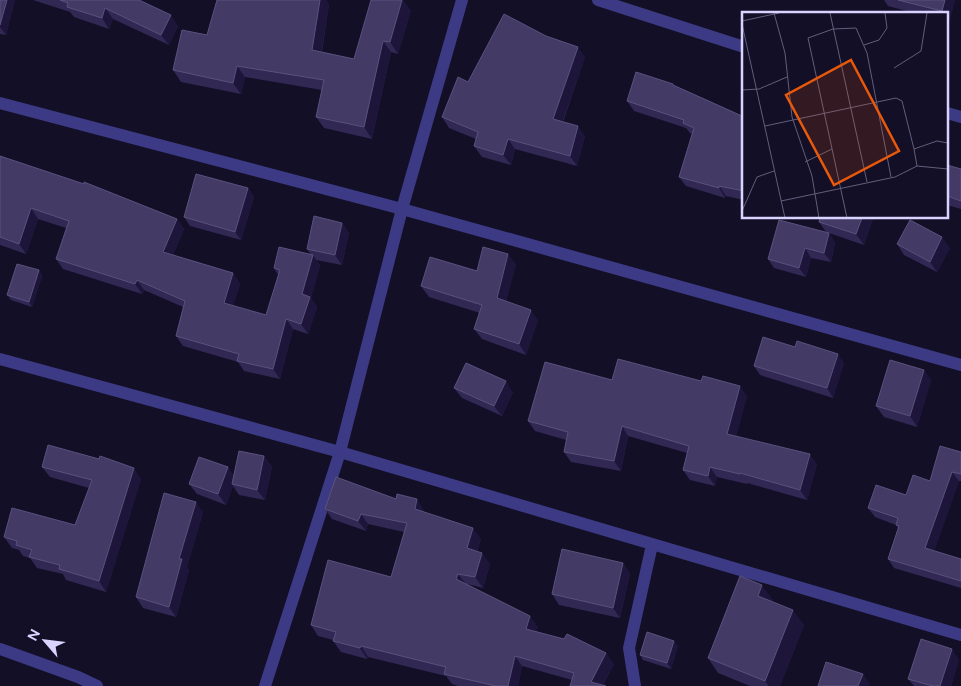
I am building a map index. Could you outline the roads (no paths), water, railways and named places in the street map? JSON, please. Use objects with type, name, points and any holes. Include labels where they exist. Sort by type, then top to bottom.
[{"type":"street","points":[[265,686],[340,452],[402,209],[462,0]]},
{"type":"street","points":[[598,0],[742,46]]},
{"type":"street","points":[[0,102],[402,209],[961,366]]},
{"type":"street","points":[[948,113],[961,117]]},
{"type":"street","points":[[0,359],[340,452],[961,635]]},
{"type":"street","points":[[635,686],[629,648],[652,545]]},
{"type":"street","points":[[0,649],[78,677],[97,686]]}]
